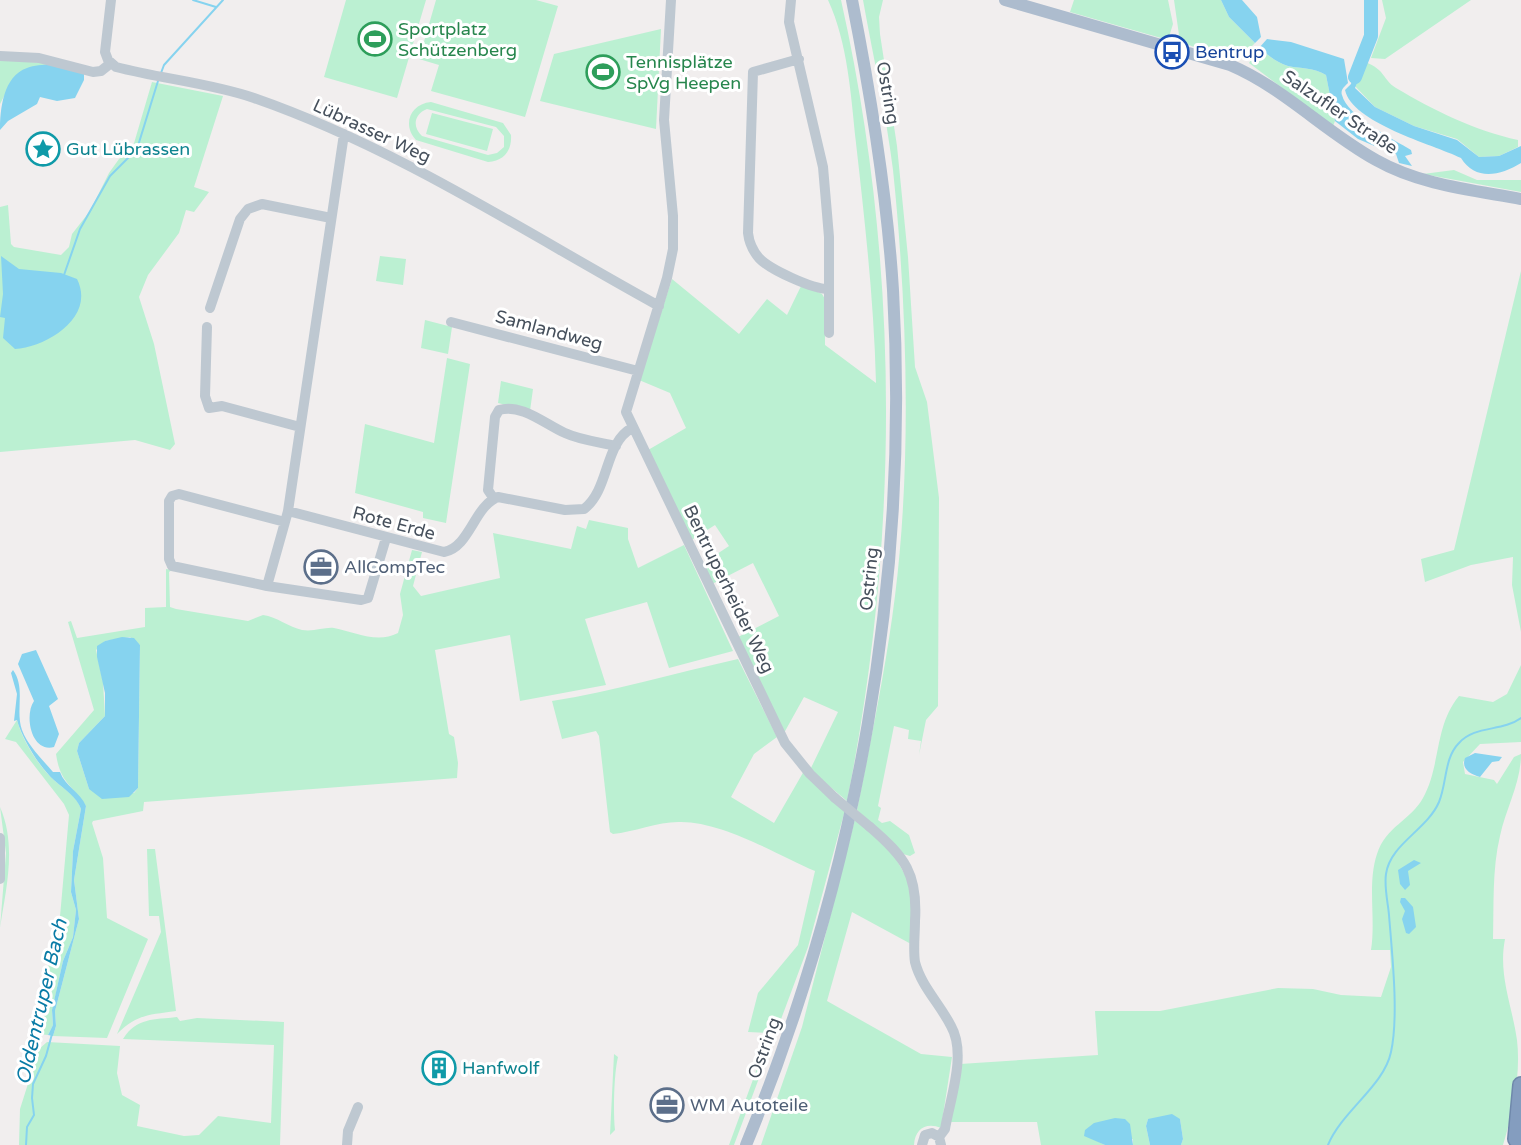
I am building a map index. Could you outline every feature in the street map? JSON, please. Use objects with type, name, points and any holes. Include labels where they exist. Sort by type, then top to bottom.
[{"type":"highway","points":[[1516,1142],[1521,1085]]},
{"type":"highway","points":[[1516,1142],[1521,1122]]},
{"type":"main road","name":"Ostring","points":[[746,1145],[806,983],[848,831],[878,664],[891,542],[896,417],[892,289],[876,134],[852,0]]},
{"type":"main road","name":"Salzufler Straße","points":[[1005,0],[1230,65],[1260,80],[1352,146],[1396,170],[1422,180],[1521,199]]},
{"type":"street","points":[[0,56],[45,59],[93,72],[101,71],[111,63],[105,52],[111,0]]},
{"type":"street","name":"Bentruperheider Weg","points":[[671,0],[664,120],[673,244],[668,278],[626,408],[632,428],[785,743],[810,774],[895,850],[907,865],[914,881],[916,964],[923,982],[952,1027],[957,1041],[945,1129],[940,1141]]},
{"type":"street","points":[[791,0],[789,22],[823,167],[829,237],[829,333]]},
{"type":"street","points":[[799,59],[753,72],[748,232],[753,249],[766,264],[819,288],[828,289]]},
{"type":"street","name":"Lübrasser Weg","points":[[111,63],[116,67],[249,96],[344,134],[422,172],[659,306]]},
{"type":"street","points":[[267,586],[288,511],[344,134]]},
{"type":"street","points":[[210,308],[240,219],[248,209],[262,204],[331,218]]},
{"type":"street","name":"Samlandweg","points":[[451,322],[638,371]]},
{"type":"street","points":[[207,327],[205,396],[209,408],[222,406],[300,427]]},
{"type":"street","points":[[616,446],[567,434],[535,416],[509,409],[500,410],[495,417],[488,490],[494,499],[504,497],[565,510],[584,509],[593,499],[622,434],[632,428]]},
{"type":"street","points":[[285,522],[179,494],[172,496],[169,501],[169,559],[172,566],[267,586],[361,600],[368,598],[386,538]]},
{"type":"street","name":"Rote Erde","points":[[288,511],[438,552],[450,551],[494,499]]},
{"type":"street","points":[[0,838],[0,879]]},
{"type":"street","points":[[346,1145],[348,1131],[358,1107]]},
{"type":"street","points":[[922,1145],[923,1138],[928,1133],[940,1141]]},
{"type":"green space","name":"Sportplatz Schützenberg","points":[[346,0],[426,0],[397,98],[324,77]]},
{"type":"green space","points":[[436,0],[536,0],[558,6],[525,117],[431,91],[439,65],[419,59]]},
{"type":"green space","points":[[828,0],[841,0],[860,99],[874,199],[883,299],[886,400],[884,501],[877,601],[864,702],[847,801],[810,770],[838,712],[804,697],[784,733],[738,637],[779,616],[753,563],[712,584],[702,564],[729,546],[715,525],[690,541],[648,450],[686,428],[670,393],[639,380],[672,279],[739,334],[767,299],[787,315],[802,284],[822,294],[825,299],[825,345],[876,383],[869,263],[850,88],[840,34]]},
{"type":"green space","points":[[863,0],[883,0],[879,17],[880,34],[897,146],[908,257],[915,367],[927,402],[939,498],[938,706],[926,720],[919,755],[921,741],[908,739],[909,730],[894,726],[878,806],[881,808],[878,820],[882,823],[890,821],[909,835],[915,853],[910,856],[903,854],[857,810],[883,677],[895,596],[906,437],[902,275],[893,170]]},
{"type":"green space","points":[[1074,0],[1168,0],[1173,24],[1168,40],[1070,12]]},
{"type":"green space","points":[[1174,0],[1221,0],[1229,17],[1255,43],[1241,57],[1232,60],[1180,42]]},
{"type":"green space","points":[[1382,0],[1471,0],[1385,59],[1371,58],[1386,18]]},
{"type":"green space","name":"Tennisplätze SpVg Heepen","points":[[661,29],[656,129],[540,101],[554,54]]},
{"type":"green space","points":[[1259,48],[1284,65],[1312,69],[1326,75],[1335,121],[1333,126],[1249,63]]},
{"type":"green space","points":[[0,59],[51,64],[12,81],[0,104]]},
{"type":"green space","points":[[1365,62],[1377,68],[1392,85],[1410,96],[1471,125],[1518,140],[1518,147],[1499,156],[1479,157],[1457,139],[1414,126],[1375,107],[1354,85]]},
{"type":"green space","points":[[152,82],[223,96],[194,187],[209,192],[194,212],[186,210],[179,233],[148,275],[139,297],[154,344],[175,444],[170,450],[135,440],[0,452],[0,207],[8,205],[11,244],[14,247],[61,255],[69,247],[72,234],[90,211],[109,173],[119,159],[132,150]]},
{"type":"green space","points":[[431,102],[503,123],[511,135],[510,146],[506,154],[498,160],[488,162],[416,140],[409,128],[410,116],[413,111]],"holes":[[[427,109],[496,127],[504,136],[504,147],[497,153],[488,155],[422,136],[417,129],[416,121],[419,114]]]},
{"type":"green space","points":[[432,113],[493,129],[487,151],[426,134]]},
{"type":"green space","points":[[1454,170],[1477,180],[1521,180],[1521,192],[1423,174]]},
{"type":"green space","points":[[380,256],[406,259],[403,285],[376,281]]},
{"type":"green space","points":[[1521,271],[1521,632],[1512,585],[1513,557],[1471,565],[1425,582],[1421,559],[1454,550]]},
{"type":"green space","points":[[425,320],[452,327],[448,354],[421,348]]},
{"type":"green space","points":[[447,358],[470,364],[446,523],[423,518],[423,512],[355,493],[365,424],[434,443]]},
{"type":"green space","points":[[501,381],[533,389],[530,411],[498,403]]},
{"type":"green space","points":[[589,520],[628,528],[628,539],[638,568],[684,545],[733,651],[669,668],[647,602],[585,619],[606,685],[520,701],[510,635],[435,650],[449,734],[454,737],[458,763],[457,778],[144,802],[143,811],[93,821],[103,858],[107,918],[148,939],[107,1038],[53,1036],[56,1026],[55,1011],[79,919],[74,880],[86,806],[63,777],[56,754],[94,710],[68,622],[71,621],[77,638],[145,627],[145,608],[166,607],[166,569],[172,570],[169,572],[170,607],[176,609],[248,621],[263,615],[302,630],[334,628],[366,636],[390,636],[398,633],[403,615],[400,594],[412,550],[422,552],[413,586],[421,596],[500,578],[493,533],[571,549],[577,526],[586,529]],"holes":[[[130,637],[140,645],[138,788],[134,793],[89,789],[77,751],[79,743],[105,716],[103,682],[96,650],[105,641]]]},
{"type":"green space","points":[[738,659],[777,737],[754,754],[731,797],[774,823],[804,771],[845,810],[808,947],[734,1145],[729,1145],[770,1033],[748,1032],[758,993],[798,945],[815,871],[732,833],[697,823],[664,823],[613,834],[610,832],[599,736],[596,731],[562,739],[552,701]]},
{"type":"green space","points":[[1521,665],[1521,742],[1480,744],[1463,762],[1465,774],[1494,780],[1497,784],[1514,757],[1521,754],[1519,775],[1497,849],[1494,887],[1493,939],[1505,939],[1504,978],[1515,1027],[1518,1053],[1515,1093],[1503,1145],[1181,1145],[1183,1139],[1180,1119],[1148,1119],[1146,1126],[1150,1145],[1133,1145],[1133,1139],[1095,1140],[1105,1145],[1041,1145],[1037,1122],[950,1122],[960,1064],[1098,1055],[1095,1011],[1160,1011],[1278,988],[1313,989],[1341,995],[1381,997],[1391,967],[1390,950],[1371,950],[1372,889],[1377,854],[1386,837],[1418,806],[1423,798],[1433,773],[1445,720],[1459,696],[1493,702],[1507,694]]},
{"type":"green space","points":[[17,720],[37,761],[73,797],[81,809],[73,851],[71,892],[76,910],[73,937],[63,961],[52,1011],[53,1025],[48,1035],[39,1034],[45,1010],[48,967],[58,939],[69,815],[64,804],[16,742],[5,739]]},
{"type":"green space","points":[[0,807],[8,837],[9,867],[0,928],[6,853]]},
{"type":"green space","points":[[855,819],[888,845],[912,887],[911,944],[852,912],[827,1001],[921,1054],[952,1057],[941,1128],[931,1126],[922,1128],[914,1145],[761,1145],[802,1027]]},
{"type":"green space","points":[[147,849],[155,849],[176,1011],[137,1019],[117,1034],[161,932],[159,916],[149,916]]},
{"type":"green space","points":[[177,1017],[180,1021],[197,1018],[284,1022],[280,1145],[19,1145],[20,1109],[39,1049],[47,1042],[120,1046],[117,1073],[122,1095],[140,1105],[137,1126],[184,1136],[199,1135],[218,1116],[271,1123],[274,1045],[123,1039],[140,1023],[153,1019]]},
{"type":"green space","points":[[614,1054],[618,1057],[614,1093],[615,1130],[610,1135]]},
{"type":"water","points":[[1221,0],[1242,0],[1257,17],[1261,37],[1255,43],[1229,17]]},
{"type":"water","points":[[1267,39],[1291,42],[1344,59],[1348,83],[1342,93],[1346,103],[1361,119],[1411,150],[1412,154],[1405,156],[1412,166],[1399,163],[1396,154],[1358,139],[1335,121],[1326,75],[1312,69],[1288,66],[1276,61],[1259,48]]},
{"type":"water","points":[[1358,59],[1365,62],[1355,88],[1375,107],[1414,126],[1457,140],[1479,157],[1499,156],[1521,146],[1521,163],[1505,171],[1481,173],[1473,170],[1461,158],[1395,131],[1362,113],[1351,102],[1345,90],[1351,84]]},
{"type":"water","points":[[51,64],[84,73],[84,80],[75,98],[57,101],[40,97],[37,104],[8,121],[0,130],[4,94],[13,78],[27,68]]},
{"type":"water","points":[[1,256],[19,269],[61,273],[77,279],[81,293],[80,306],[65,328],[41,343],[28,347],[15,349],[3,338],[5,318],[0,317],[3,294]]},
{"type":"water","points":[[122,637],[134,638],[140,645],[138,788],[129,797],[102,799],[89,789],[77,751],[79,743],[105,716],[105,693],[97,657],[97,646],[105,641]]},
{"type":"water","points":[[36,650],[58,699],[49,706],[59,734],[54,747],[46,747],[35,739],[30,723],[31,707],[34,701],[18,664],[22,654]]},
{"type":"water","points":[[13,670],[19,684],[19,715],[25,736],[53,772],[60,772],[86,806],[74,880],[79,919],[55,1011],[56,1026],[53,1036],[48,1035],[53,1025],[52,1010],[63,961],[73,937],[76,910],[71,892],[73,851],[81,809],[73,797],[43,769],[27,744],[17,720],[14,721],[17,694],[11,673]]},
{"type":"water","points":[[1475,753],[1502,757],[1499,761],[1492,762],[1480,777],[1470,773],[1464,765],[1465,758]]},
{"type":"water","points":[[1414,860],[1421,863],[1408,871],[1410,885],[1405,890],[1400,884],[1398,870]]},
{"type":"water","points":[[1401,898],[1405,898],[1413,907],[1416,927],[1409,934],[1406,933],[1402,919],[1405,911],[1400,902]]},
{"type":"water","points":[[1172,1114],[1180,1119],[1183,1139],[1181,1145],[1150,1145],[1146,1126],[1148,1119]]},
{"type":"water","points":[[1115,1118],[1125,1119],[1130,1124],[1133,1145],[1105,1145],[1084,1136],[1085,1130],[1094,1123]]},
{"type":"waterway","points":[[193,0],[216,7]]},
{"type":"waterway","name":"Oldentruper Bach","points":[[161,73],[164,65],[223,0]]},
{"type":"waterway","points":[[1355,77],[1371,36],[1371,0]]},
{"type":"waterway","name":"Oldentruper Bach","points":[[64,275],[80,229],[110,176],[137,149],[158,81]]},
{"type":"waterway","points":[[1328,1145],[1343,1121],[1380,1076],[1391,1052],[1395,1003],[1385,884],[1389,863],[1401,845],[1426,821],[1439,802],[1448,763],[1459,743],[1473,733],[1506,725],[1521,718]]},
{"type":"waterway","name":"Oldentruper Bach","points":[[26,1145],[27,1127],[34,1115],[33,1084],[46,1056],[52,1034]]},
{"type":"place","name":"Sportplatz Schützenberg","points":[[375,39]]},
{"type":"place","name":"Bentrup","points":[[1172,52]]},
{"type":"place","name":"Tennisplätze SpVg Heepen","points":[[603,72]]},
{"type":"place","name":"Gut Lübrassen","points":[[43,149]]},
{"type":"place","name":"AllCompTec","points":[[321,567]]},
{"type":"place","name":"Hanfwolf","points":[[439,1068]]},
{"type":"place","name":"WM Autoteile","points":[[667,1105]]}]
